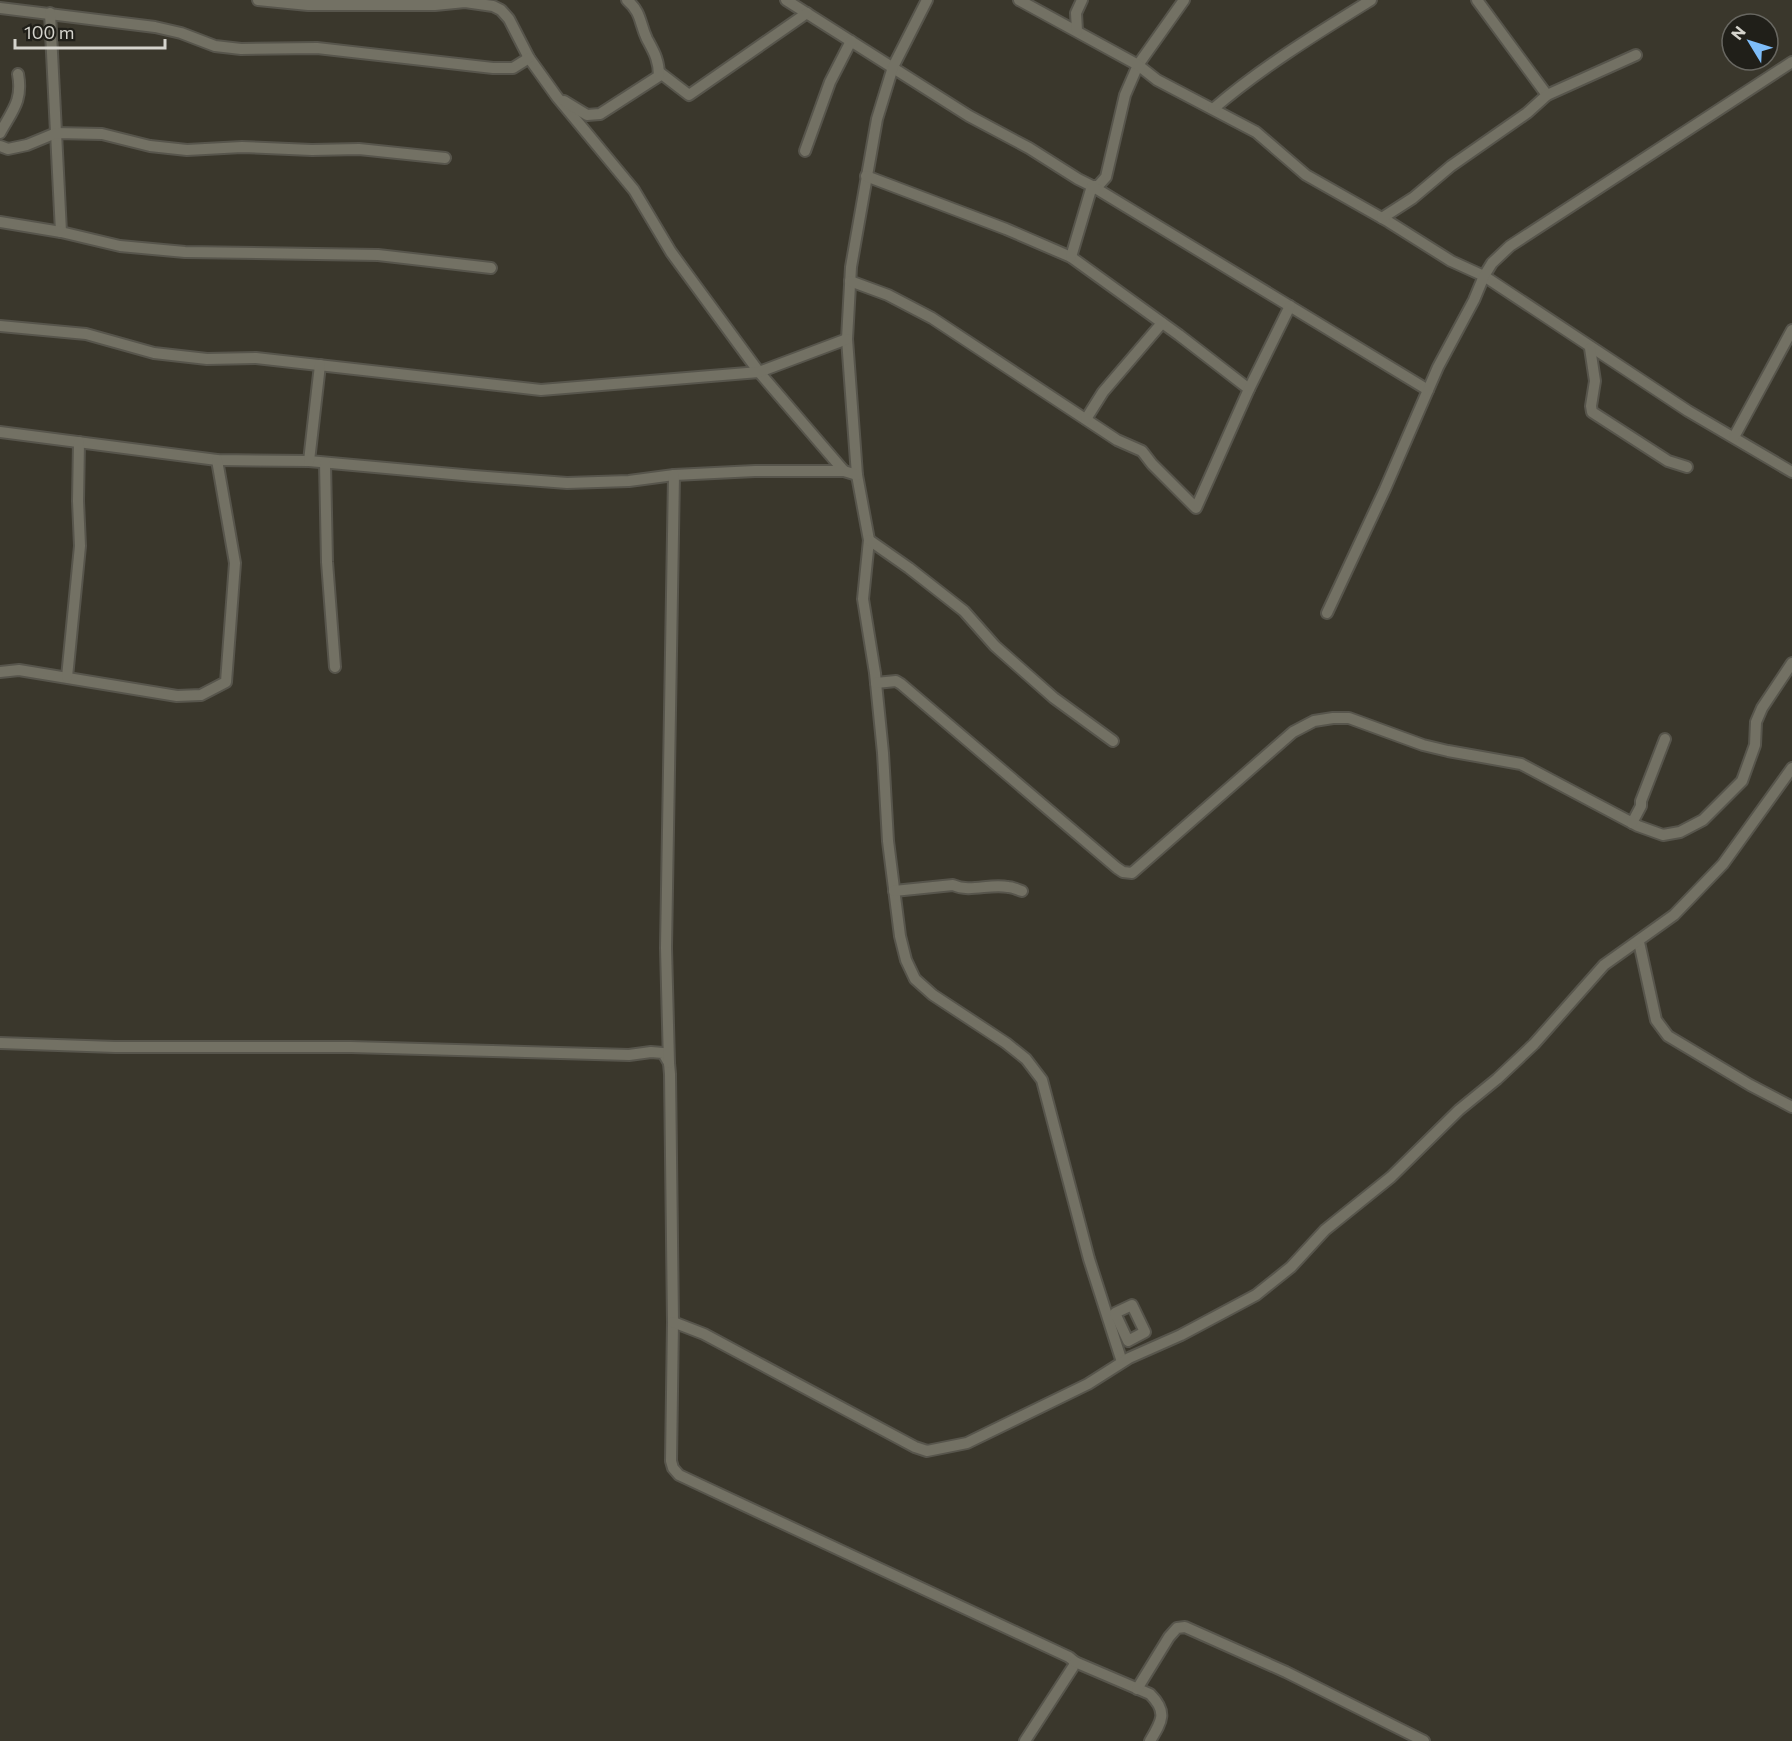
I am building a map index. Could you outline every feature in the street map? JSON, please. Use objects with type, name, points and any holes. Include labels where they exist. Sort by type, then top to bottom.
[{"type":"street","points":[[258,0],[308,5],[435,5],[465,2],[493,6],[501,10],[509,19],[529,58],[554,94],[634,190],[671,252],[759,372],[844,471]]},
{"type":"street","points":[[554,94],[586,115],[600,114],[659,76],[656,53],[646,37],[637,9],[627,0]]},
{"type":"street","points":[[786,0],[969,116],[1029,148],[1428,390]]},
{"type":"street","points":[[927,0],[893,67],[877,119],[850,281],[847,339],[857,476],[869,540],[863,599],[884,753],[888,841],[900,936],[906,960],[915,979],[933,995],[1006,1043],[1026,1059],[1042,1080],[1089,1259],[1122,1362]]},
{"type":"street","points":[[1019,0],[1138,65],[1156,80],[1256,132],[1306,175],[1451,261],[1484,276],[1688,411],[1792,472]]},
{"type":"street","points":[[1077,31],[1076,13],[1082,0]]},
{"type":"street","points":[[1092,186],[1101,184],[1106,177],[1125,95],[1138,65],[1184,0]]},
{"type":"street","points":[[1214,109],[1283,55],[1371,0]]},
{"type":"street","points":[[1477,0],[1521,56],[1547,95]]},
{"type":"street","points":[[0,8],[155,27],[181,33],[215,46],[241,49],[317,48],[493,68],[513,68],[529,58]]},
{"type":"street","points":[[50,13],[61,232]]},
{"type":"street","points":[[659,72],[689,95],[807,13]]},
{"type":"street","points":[[1059,22],[1076,13]]},
{"type":"street","points":[[805,151],[830,82],[851,40]]},
{"type":"street","points":[[1382,218],[1413,198],[1451,166],[1527,113],[1547,95],[1636,55]]},
{"type":"street","points":[[1327,613],[1428,390],[1492,263],[1510,246],[1792,62]]},
{"type":"street","points":[[0,133],[21,89],[18,74]]},
{"type":"street","points":[[0,146],[8,149],[27,145],[56,133],[102,134],[150,146],[188,150],[243,147],[312,150],[359,149],[445,158]]},
{"type":"street","points":[[866,176],[1006,229],[1071,257],[1249,389]]},
{"type":"street","points":[[1071,257],[1092,186]]},
{"type":"street","points":[[0,222],[61,232],[120,246],[186,252],[378,255],[491,268]]},
{"type":"street","points":[[850,281],[888,295],[932,318],[1117,440],[1142,451],[1196,508],[1249,389],[1290,306]]},
{"type":"street","points":[[1086,419],[1103,392],[1162,323]]},
{"type":"street","points":[[0,326],[86,334],[164,354],[207,359],[256,358],[542,390],[759,372],[847,339]]},
{"type":"street","points":[[1734,437],[1792,330]]},
{"type":"street","points":[[1590,348],[1595,381],[1592,412],[1668,461],[1687,467]]},
{"type":"street","points":[[309,461],[320,365]]},
{"type":"street","points":[[0,432],[218,460],[309,461],[567,483],[629,481],[674,475],[755,471],[844,471],[857,476]]},
{"type":"street","points":[[67,677],[80,546],[79,442]]},
{"type":"street","points":[[0,672],[19,670],[177,696],[201,695],[226,682],[235,563],[218,460]]},
{"type":"street","points":[[325,463],[327,562],[335,667]]},
{"type":"street","points":[[674,475],[666,927],[673,1322],[671,1461],[673,1468],[679,1475],[1075,1662],[1150,1694],[1161,1708],[1162,1720],[1150,1741]]},
{"type":"street","points":[[869,540],[964,611],[995,646],[1054,698],[1113,741]]},
{"type":"street","points":[[876,683],[896,681],[901,684],[1117,868],[1129,874],[1293,732],[1314,721],[1333,718],[1349,718],[1423,745],[1521,764],[1632,823],[1663,835],[1680,832],[1703,820],[1742,781],[1755,746],[1756,722],[1762,708],[1792,663]]},
{"type":"street","points":[[1632,823],[1641,806],[1665,739]]},
{"type":"street","points":[[673,1322],[704,1334],[915,1447],[927,1451],[967,1443],[1088,1384],[1122,1362],[1181,1335],[1256,1295],[1291,1268],[1325,1230],[1391,1177],[1459,1110],[1497,1079],[1534,1044],[1604,966],[1674,915],[1723,864],[1792,768]]},
{"type":"street","points":[[894,891],[952,885],[982,888],[1007,886],[1022,891]]},
{"type":"street","points":[[1639,942],[1656,1020],[1668,1036],[1792,1107]]},
{"type":"street","points":[[0,1043],[126,1047],[351,1047],[629,1054],[651,1052],[663,1053],[669,1063]]},
{"type":"street","points":[[1137,1689],[1169,1637],[1177,1628],[1185,1627],[1286,1672],[1424,1741]]},
{"type":"street","points":[[1025,1741],[1075,1662]]}]
